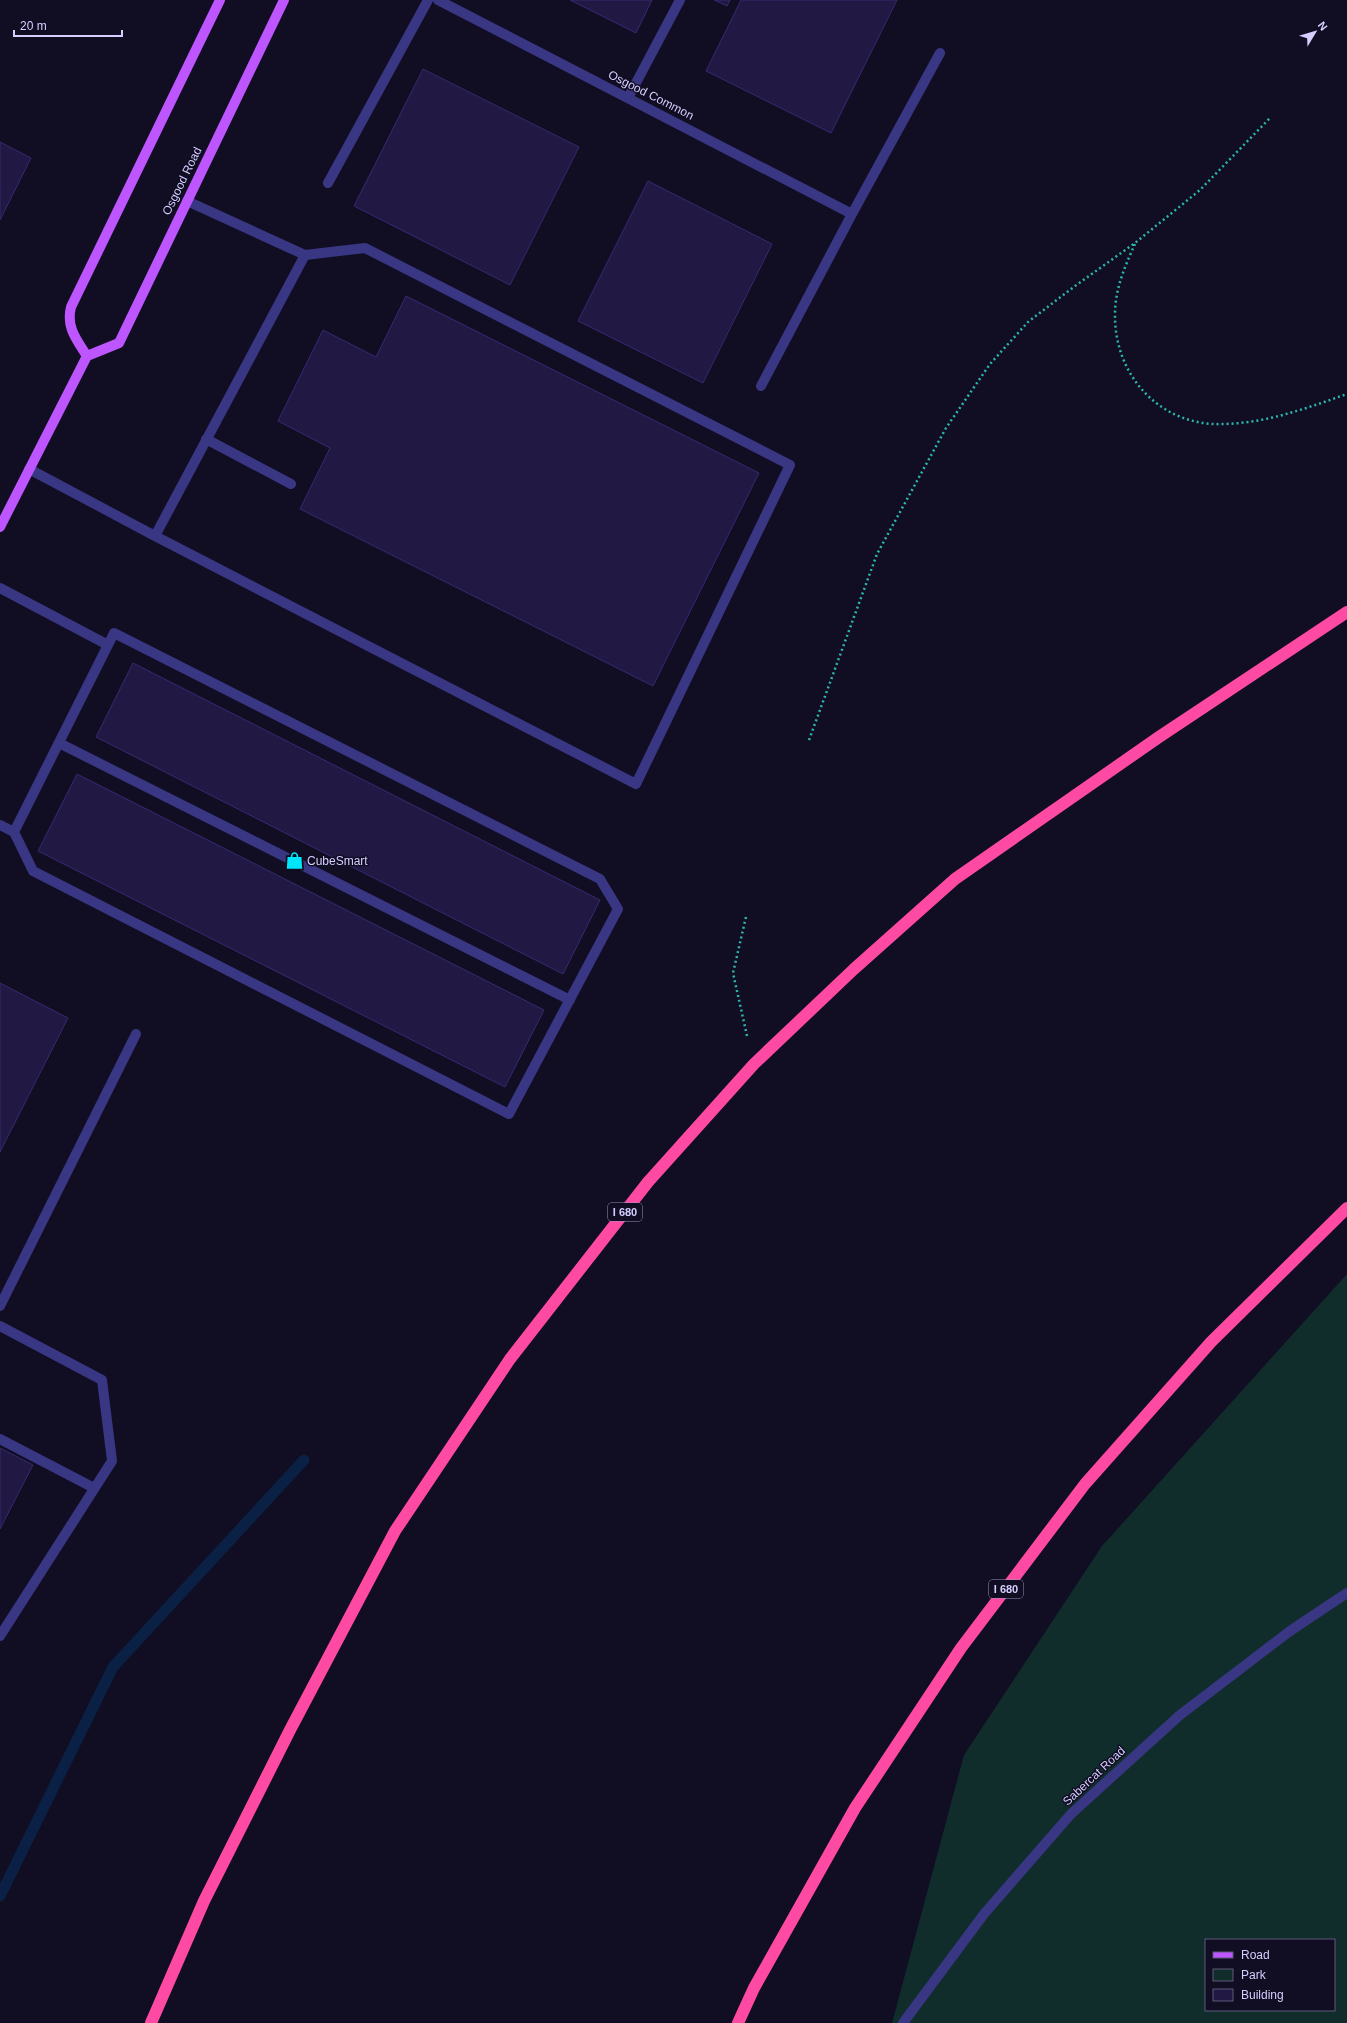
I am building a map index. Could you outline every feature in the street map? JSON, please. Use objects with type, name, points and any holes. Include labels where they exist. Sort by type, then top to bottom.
[{"type":"highway","name":"I 680","points":[[151,2023],[208,1894],[290,1730],[395,1531],[510,1359],[648,1182],[754,1064],[854,969],[955,879],[1159,737],[1347,612]]},
{"type":"highway","name":"I 680","points":[[738,2023],[754,1988],[855,1808],[966,1642],[1085,1484],[1211,1342],[1347,1208]]},
{"type":"main road","points":[[0,527],[87,356],[73,335],[69,325],[68,317],[71,307],[220,0]]},
{"type":"main road","name":"Osgood Road","points":[[87,356],[118,343],[284,0]]},
{"type":"street","points":[[328,183],[428,0]]},
{"type":"street","name":"Osgood Common","points":[[438,0],[852,214]]},
{"type":"street","points":[[628,98],[680,0]]},
{"type":"street","points":[[761,386],[852,214],[940,53]]},
{"type":"street","points":[[30,469],[154,536],[636,784],[790,465],[365,248],[305,255],[187,201]]},
{"type":"street","points":[[154,536],[305,255]]},
{"type":"street","points":[[206,439],[291,484]]},
{"type":"street","points":[[0,588],[108,645]]},
{"type":"street","points":[[0,825],[14,832],[33,871],[509,1114],[618,909],[600,879],[114,633],[14,832]]},
{"type":"street","points":[[59,743],[570,1000]]},
{"type":"street","points":[[0,1306],[136,1034]]},
{"type":"street","points":[[0,1326],[102,1380],[112,1461],[0,1636]]},
{"type":"street","points":[[0,1439],[94,1488]]},
{"type":"street","name":"Sabercat Road","points":[[903,2023],[984,1914],[1071,1814],[1180,1715],[1290,1631],[1347,1594]]},
{"type":"path","points":[[809,740],[878,554],[946,428],[990,364],[1028,322],[1135,243],[1200,190],[1270,118]]},
{"type":"path","points":[[1135,243],[1121,275],[1115,314],[1119,354],[1137,385],[1160,408],[1190,422],[1224,424],[1279,417],[1347,394]]},
{"type":"path","points":[[746,917],[733,973],[754,1064]]},
{"type":"green space","points":[[1347,1274],[1347,2023],[892,2023],[964,1755],[1102,1546]]},
{"type":"building","points":[[570,0],[652,0],[636,33]]},
{"type":"building","points":[[714,0],[730,0],[727,6]]},
{"type":"building","points":[[741,0],[897,0],[831,133],[706,71]]},
{"type":"building","points":[[423,69],[579,147],[510,285],[354,206]]},
{"type":"building","points":[[0,142],[31,158],[0,220]]},
{"type":"building","points":[[648,181],[772,244],[703,383],[578,321]]},
{"type":"building","points":[[406,296],[759,473],[653,686],[300,509],[330,448],[278,421],[323,330],[376,357]]},
{"type":"building","points":[[133,663],[600,900],[563,974],[96,737]]},
{"type":"building","points":[[77,774],[544,1010],[505,1087],[38,851]]},
{"type":"building","points":[[0,983],[68,1018],[0,1152]]},
{"type":"building","points":[[0,1448],[33,1465],[0,1529]]},
{"type":"waterway","points":[[0,1896],[113,1667],[304,1460]]},
{"type":"place","name":"CubeSmart","points":[[294,861]]}]
